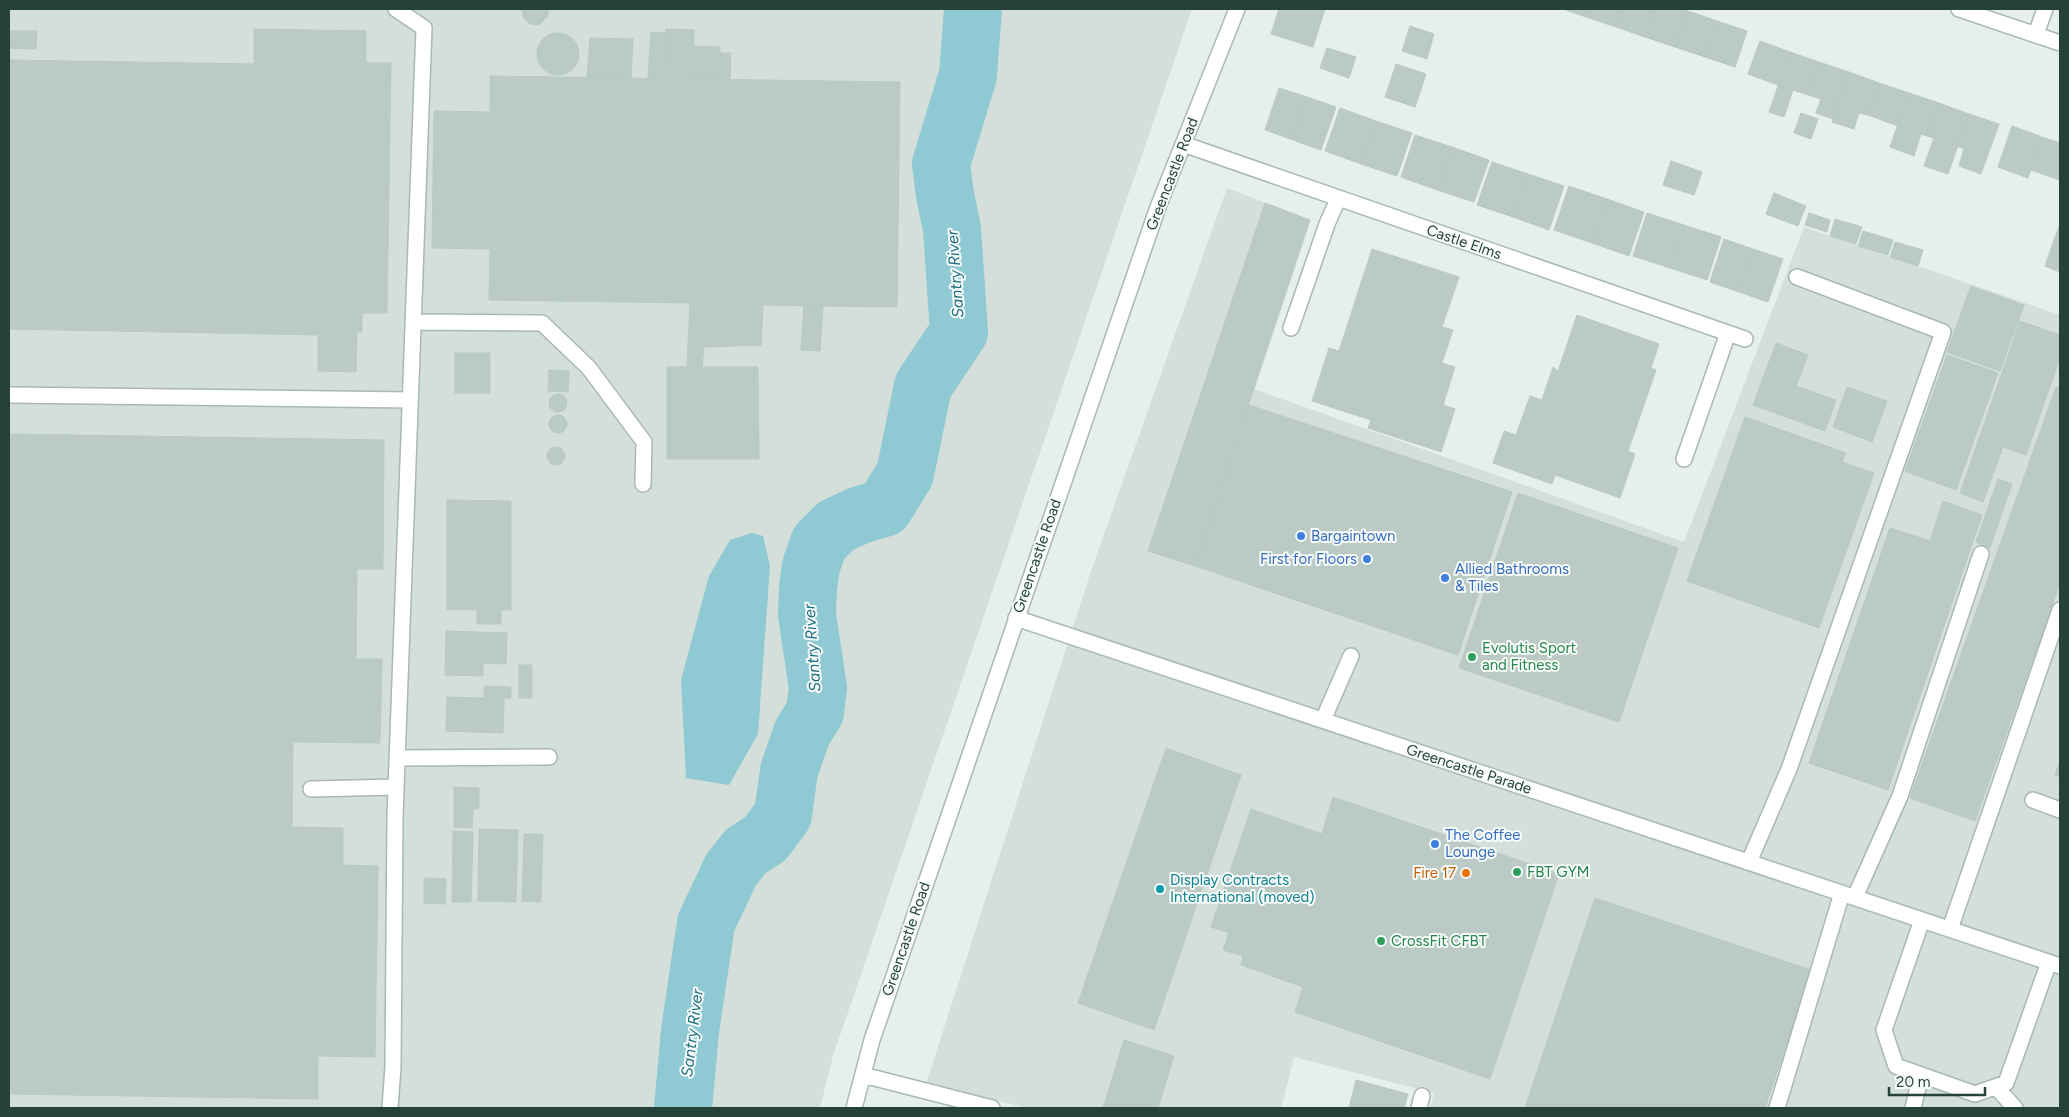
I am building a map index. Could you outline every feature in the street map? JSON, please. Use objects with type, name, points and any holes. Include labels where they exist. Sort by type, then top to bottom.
[{"type":"street","points":[[390,1108],[396,787],[424,28],[396,9]]},
{"type":"street","name":"Greencastle Road","points":[[854,1108],[875,1030],[1158,207],[1237,9]]},
{"type":"street","points":[[1959,9],[2060,43]]},
{"type":"street","points":[[2036,34],[2045,9]]},
{"type":"street","name":"Castle Elms","points":[[1183,144],[1745,338]]},
{"type":"street","points":[[1291,328],[1327,224],[1338,199]]},
{"type":"street","points":[[1749,862],[1789,769],[1943,332],[1797,277]]},
{"type":"street","points":[[413,322],[542,323],[589,368],[644,442],[643,484]]},
{"type":"street","points":[[1684,460],[1728,332]]},
{"type":"street","points":[[9,395],[410,400]]},
{"type":"street","points":[[1777,1108],[1849,895],[1900,796],[1981,554]]},
{"type":"street","points":[[1950,929],[2060,610]]},
{"type":"street","name":"Greencastle Parade","points":[[1016,618],[2054,964],[2006,1084],[1996,1087]]},
{"type":"street","points":[[1323,720],[1351,656]]},
{"type":"street","points":[[397,758],[549,757]]},
{"type":"street","points":[[311,789],[396,787]]},
{"type":"street","points":[[2033,800],[2060,810]]},
{"type":"street","points":[[1922,920],[1884,1030],[1896,1066],[1975,1094],[1996,1087],[2015,1108]]},
{"type":"street","points":[[863,1075],[992,1108]]},
{"type":"street","points":[[1913,1108],[1921,1075]]},
{"type":"shaded area","points":[[9,9],[1192,9],[833,1056],[820,1108],[9,1108]]},
{"type":"shaded area","points":[[1227,188],[1310,220],[1254,389],[1684,542],[1804,227],[2060,315],[2060,1108],[1430,1108],[1434,1093],[1294,1057],[1281,1108],[1027,1108],[926,1084],[1091,571]]},
{"type":"water","points":[[752,533],[763,536],[770,566],[758,734],[729,785],[686,778],[681,680],[709,576],[730,540]]},
{"type":"building","points":[[522,9],[548,9],[548,16],[539,25],[530,24],[524,18]]},
{"type":"building","points":[[1279,9],[1325,9],[1313,47],[1271,34]]},
{"type":"building","points":[[1563,9],[1588,9],[1586,17]]},
{"type":"building","points":[[1588,9],[1621,9],[1616,27],[1586,17]]},
{"type":"building","points":[[1621,9],[1655,9],[1645,37],[1616,27]]},
{"type":"building","points":[[1655,9],[1682,9],[1688,11],[1675,47],[1645,37]]},
{"type":"building","points":[[1688,11],[1717,21],[1705,57],[1675,47]]},
{"type":"building","points":[[1717,21],[1747,31],[1735,67],[1705,57]]},
{"type":"building","points":[[1410,26],[1434,34],[1427,59],[1402,51]]},
{"type":"building","points":[[254,29],[366,31],[366,63],[391,63],[387,313],[362,313],[362,332],[357,332],[356,372],[318,371],[318,335],[9,329],[9,60],[254,64]]},
{"type":"building","points":[[666,29],[694,30],[694,46],[720,47],[720,53],[731,53],[730,80],[664,77]]},
{"type":"building","points":[[9,31],[37,31],[36,49],[9,48]]},
{"type":"building","points":[[651,32],[666,33],[664,77],[648,78]]},
{"type":"building","points":[[558,33],[573,39],[579,54],[573,69],[558,75],[543,69],[537,54],[543,39]]},
{"type":"building","points":[[590,38],[633,39],[631,78],[587,77]]},
{"type":"building","points":[[1760,41],[1790,52],[1778,85],[1748,74]]},
{"type":"building","points":[[1327,48],[1356,57],[1349,78],[1320,68]]},
{"type":"building","points":[[1790,52],[1819,62],[1808,95],[1793,90],[1784,117],[1769,112]]},
{"type":"building","points":[[1819,62],[1849,72],[1833,119],[1816,113],[1821,99],[1808,95]]},
{"type":"building","points":[[1396,64],[1426,74],[1415,107],[1385,97]]},
{"type":"building","points":[[1849,72],[1879,83],[1868,115],[1859,113],[1854,129],[1832,122]]},
{"type":"building","points":[[490,76],[900,82],[897,307],[763,305],[761,345],[704,347],[702,367],[687,367],[690,303],[489,300],[490,249],[432,248],[434,111],[490,112]]},
{"type":"building","points":[[1879,83],[1909,93],[1898,126],[1868,115]]},
{"type":"building","points":[[1279,88],[1307,97],[1293,140],[1265,130]]},
{"type":"building","points":[[1909,93],[1939,103],[1927,136],[1921,134],[1914,156],[1890,147]]},
{"type":"building","points":[[1307,97],[1336,107],[1321,150],[1293,140]]},
{"type":"building","points":[[1939,103],[1969,114],[1948,174],[1924,166],[1934,138],[1927,136]]},
{"type":"building","points":[[1340,108],[1376,121],[1361,164],[1325,151]]},
{"type":"building","points":[[1801,113],[1818,119],[1811,139],[1794,133]]},
{"type":"building","points":[[1969,114],[1999,124],[1981,174],[1959,166],[1964,149],[1957,146]]},
{"type":"building","points":[[1376,121],[1412,133],[1397,176],[1361,164]]},
{"type":"building","points":[[2012,126],[2042,137],[2028,178],[1998,167]]},
{"type":"building","points":[[1415,135],[1452,147],[1437,190],[1401,177]]},
{"type":"building","points":[[2042,137],[2060,143],[2060,180],[2031,170]]},
{"type":"building","points":[[1452,147],[1489,160],[1474,202],[1437,190]]},
{"type":"building","points":[[1671,161],[1702,172],[1694,195],[1663,185]]},
{"type":"building","points":[[1492,162],[1528,174],[1513,217],[1477,205]]},
{"type":"building","points":[[1528,174],[1564,186],[1549,230],[1513,217]]},
{"type":"building","points":[[1569,186],[1607,199],[1592,243],[1554,230]]},
{"type":"building","points":[[1774,193],[1806,206],[1798,226],[1766,214]]},
{"type":"building","points":[[1607,199],[1644,212],[1629,256],[1592,243]]},
{"type":"building","points":[[1265,203],[1310,220],[1195,566],[1148,551]]},
{"type":"building","points":[[1647,213],[1684,225],[1670,268],[1633,256]]},
{"type":"building","points":[[1809,213],[1830,220],[1827,232],[1805,225]]},
{"type":"building","points":[[1835,219],[1862,227],[1856,244],[1830,236]]},
{"type":"building","points":[[2060,223],[2060,272],[2045,266]]},
{"type":"building","points":[[1684,225],[1721,237],[1707,280],[1670,268]]},
{"type":"building","points":[[1863,231],[1893,240],[1888,255],[1858,246]]},
{"type":"building","points":[[1724,239],[1753,249],[1739,292],[1710,282]]},
{"type":"building","points":[[1895,242],[1923,250],[1918,266],[1890,257]]},
{"type":"building","points":[[1372,249],[1459,277],[1442,327],[1453,330],[1442,363],[1455,367],[1443,405],[1455,409],[1441,452],[1368,428],[1371,420],[1312,401],[1329,348],[1339,351]]},
{"type":"building","points":[[1753,249],[1783,259],[1768,302],[1739,292]]},
{"type":"building","points":[[1971,286],[2024,305],[2000,371],[1947,352]]},
{"type":"building","points":[[804,304],[823,306],[820,351],[801,350]]},
{"type":"building","points":[[1577,315],[1659,344],[1651,368],[1656,370],[1628,451],[1635,454],[1620,498],[1555,475],[1552,484],[1493,463],[1504,431],[1516,435],[1530,396],[1542,400],[1553,367],[1558,371]]},
{"type":"building","points":[[2020,321],[2060,335],[2060,358],[2026,455],[2003,447],[1983,502],[1960,493]]},
{"type":"building","points":[[1776,343],[1808,355],[1796,386],[1836,400],[1825,431],[1753,405]]},
{"type":"building","points":[[455,353],[490,353],[490,393],[455,393]]},
{"type":"building","points":[[1947,355],[1998,373],[1956,490],[1905,471]]},
{"type":"building","points":[[667,367],[758,367],[759,459],[667,459]]},
{"type":"building","points":[[549,370],[569,371],[568,392],[548,391]]},
{"type":"building","points":[[1847,387],[1887,401],[1872,442],[1833,427]]},
{"type":"building","points":[[2056,387],[2060,388],[2060,583],[1975,821],[1910,798]]},
{"type":"building","points":[[558,394],[564,397],[567,403],[564,409],[558,412],[552,409],[549,403],[552,397]]},
{"type":"building","points":[[1249,405],[1512,492],[1458,655],[1195,566]]},
{"type":"building","points":[[558,415],[564,418],[567,424],[564,430],[558,433],[552,430],[549,424],[552,418]]},
{"type":"building","points":[[1745,417],[1846,453],[1842,462],[1874,473],[1819,628],[1687,581]]},
{"type":"building","points":[[9,434],[384,440],[383,569],[357,569],[356,659],[382,659],[380,743],[293,742],[292,827],[343,828],[343,865],[378,866],[375,1057],[318,1056],[318,1099],[9,1094]]},
{"type":"building","points":[[556,447],[562,450],[565,456],[562,462],[556,465],[550,462],[547,456],[550,450]]},
{"type":"building","points":[[1998,479],[2012,484],[1990,548],[1976,542]]},
{"type":"building","points":[[1518,493],[1678,548],[1619,722],[1459,668]]},
{"type":"building","points":[[447,500],[511,501],[511,610],[501,610],[501,624],[477,624],[477,610],[447,609]]},
{"type":"building","points":[[1943,501],[1982,515],[1888,790],[1809,763],[1890,528],[1930,541]]},
{"type":"building","points":[[446,631],[507,633],[506,664],[483,663],[483,676],[445,675]]},
{"type":"building","points":[[519,665],[532,665],[532,698],[519,698]]},
{"type":"building","points":[[484,686],[511,687],[511,698],[504,698],[503,733],[446,731],[447,697],[484,698]]},
{"type":"building","name":"Display Contracts International (moved)","points":[[1166,748],[1241,775],[1154,1030],[1078,1003]]},
{"type":"building","points":[[2060,761],[2060,777],[2055,775]]},
{"type":"building","points":[[454,787],[479,788],[479,809],[473,809],[472,828],[454,827]]},
{"type":"building","name":"CrossFit CFBT","points":[[1333,797],[1559,874],[1490,1079],[1295,1012],[1303,987],[1241,965],[1243,956],[1223,950],[1229,933],[1211,927],[1251,809],[1322,834]]},
{"type":"building","points":[[479,829],[518,830],[516,902],[478,901]]},
{"type":"building","points":[[453,831],[473,832],[471,902],[452,902]]},
{"type":"building","points":[[524,834],[543,834],[541,902],[522,901]]},
{"type":"building","points":[[424,878],[446,879],[445,904],[424,903]]},
{"type":"building","points":[[1595,898],[1811,970],[1765,1108],[1525,1108]]},
{"type":"building","points":[[1124,1040],[1174,1056],[1158,1108],[1103,1108]]},
{"type":"building","points":[[1356,1080],[1408,1094],[1404,1108],[1349,1108]]},
{"type":"waterway","name":"Santry River","points":[[683,1108],[690,1031],[706,923],[731,870],[746,851],[765,839],[783,815],[789,771],[802,733],[815,712],[818,688],[807,615],[811,566],[819,543],[836,526],[860,515],[884,508],[905,474],[923,386],[959,332],[952,229],[941,164],[968,75],[973,9]]},
{"type":"place","name":"Bargaintown","points":[[1301,536]]},
{"type":"place","name":"First for Floors","points":[[1367,559]]},
{"type":"place","name":"Allied Bathrooms & Tiles","points":[[1445,578]]},
{"type":"place","name":"Evolutis Sport and Fitness","points":[[1472,657]]},
{"type":"place","name":"The Coffee Lounge","points":[[1435,844]]},
{"type":"place","name":"FBT GYM","points":[[1517,872]]},
{"type":"place","name":"Fire 17","points":[[1466,873]]},
{"type":"place","name":"Display Contracts International (moved)","points":[[1160,889]]},
{"type":"place","name":"CrossFit CFBT","points":[[1381,941]]}]
